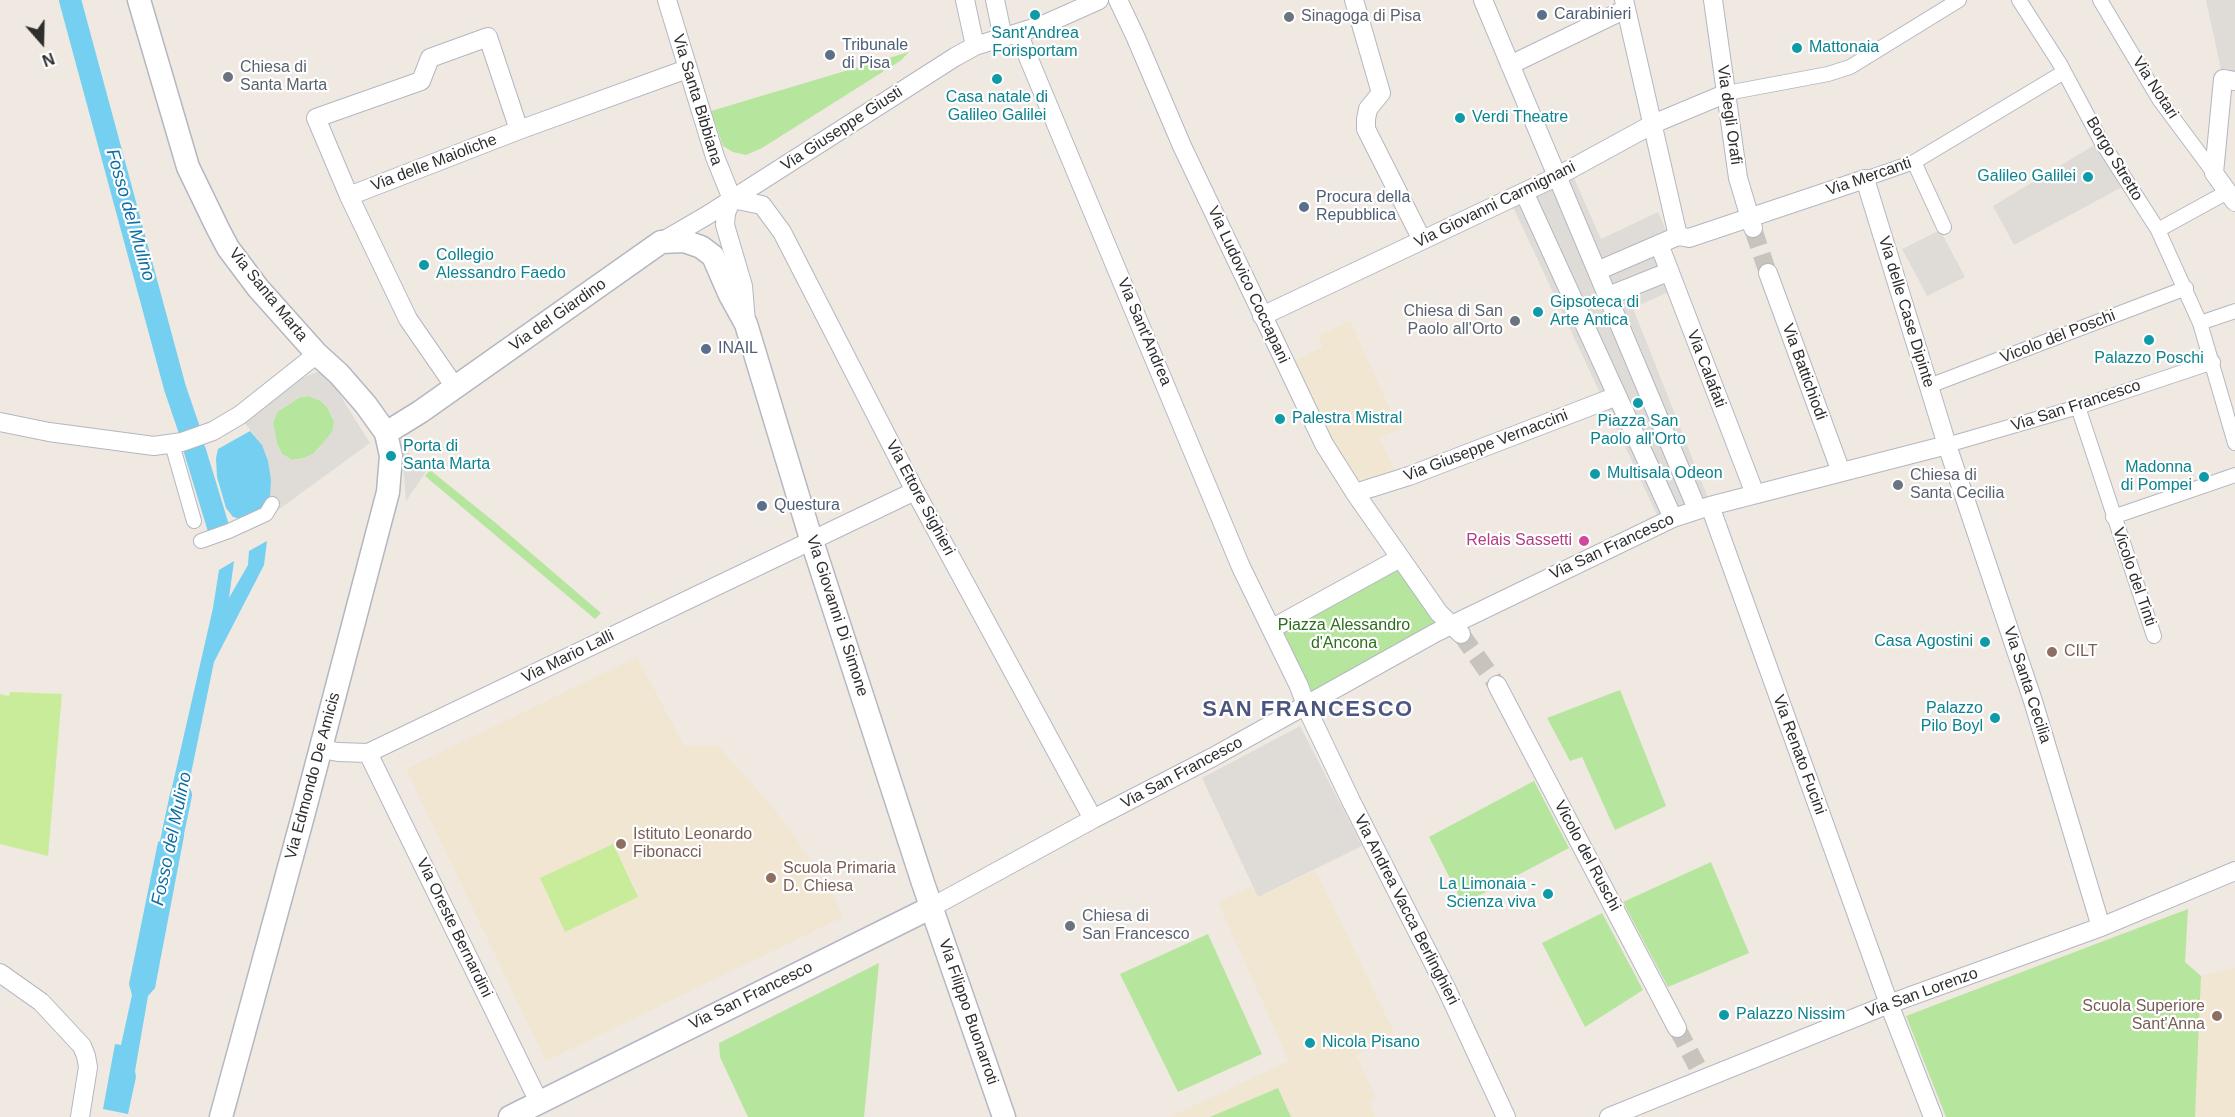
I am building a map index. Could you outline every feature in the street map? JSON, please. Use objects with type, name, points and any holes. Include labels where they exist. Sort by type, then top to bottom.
[{"type":"street","name":"Via Santa Marta","points":[[139,0],[188,167],[228,248],[275,308],[317,354],[339,374],[386,433]]},
{"type":"street","name":"Via Santa Bibbiana","points":[[667,0],[721,175],[732,199]]},
{"type":"street","points":[[965,0],[975,46]]},
{"type":"street","name":"Via Sant'Andrea","points":[[995,0],[1174,403],[1228,537],[1271,629]]},
{"type":"street","name":"Via Giuseppe Giusti","points":[[732,199],[975,46],[1011,36],[1099,0]]},
{"type":"street","name":"Via Ludovico Coccapani","points":[[1118,0],[1182,146],[1324,444],[1400,558]]},
{"type":"street","points":[[1354,0],[1381,93],[1368,110],[1365,118],[1366,129],[1422,240]]},
{"type":"street","points":[[1483,0],[1556,177],[1704,507]]},
{"type":"street","name":"Via degli Orafi","points":[[1713,0],[1738,178],[1751,224]]},
{"type":"street","points":[[1727,93],[1828,74],[1850,67],[1959,0]]},
{"type":"street","name":"Borgo Stretto","points":[[2019,0],[2064,72],[2102,141],[2158,230],[2200,323],[2235,443]]},
{"type":"street","name":"Via Notari","points":[[2100,0],[2159,99],[2214,173]]},
{"type":"street","points":[[1509,65],[1625,4],[1678,236]]},
{"type":"street","name":"Via delle Maioliche","points":[[455,387],[408,319],[349,196],[316,118],[421,81],[430,58],[488,37],[519,130]]},
{"type":"street","name":"Via delle Maioliche","points":[[349,196],[519,130],[687,69]]},
{"type":"street","name":"Via Mercanti","points":[[1659,244],[1678,236],[1689,238],[1751,224],[1914,162],[2064,72]]},
{"type":"street","points":[[2158,230],[2232,197],[2214,173],[2229,80]]},
{"type":"street","name":"Via Giovanni Carmignani","points":[[1262,316],[1556,177],[1653,124],[1727,93]]},
{"type":"street","points":[[1914,162],[1944,227]]},
{"type":"street","name":"Via delle Case Dipinte","points":[[1865,179],[1947,445]]},
{"type":"street","points":[[1524,192],[1673,518]]},
{"type":"street","name":"Via del Giardino","points":[[386,433],[662,242],[732,199]]},
{"type":"street","name":"Via Giovanni Di Simone","points":[[732,199],[724,225],[743,286],[746,324]]},
{"type":"street","name":"Via Ettore Sighieri","points":[[732,199],[762,205],[773,217],[915,491],[1093,819]]},
{"type":"street","name":"Via Giovanni Di Simone","points":[[662,242],[684,242],[701,247],[713,256],[746,324],[812,540],[932,907]]},
{"type":"street","points":[[1597,271],[1659,244]]},
{"type":"street","name":"Via Calafati","points":[[1659,244],[1755,494]]},
{"type":"street","points":[[1608,296],[1668,272]]},
{"type":"street","name":"Via Battichiodi","points":[[1767,273],[1841,472]]},
{"type":"street","name":"Vicolo del Poschi","points":[[1929,386],[2186,288]]},
{"type":"street","points":[[2200,323],[2235,311]]},
{"type":"street","points":[[0,422],[49,432],[154,446],[177,443],[213,431],[247,410],[317,354]]},
{"type":"street","name":"Via San Francesco","points":[[510,1117],[932,907],[1093,819],[1204,762],[1307,704],[1673,518],[1704,507],[1947,445],[2078,407],[2213,362]]},
{"type":"street","name":"Via Giuseppe Vernaccini","points":[[1355,493],[1409,476],[1617,396]]},
{"type":"street","name":"Vicolo del Tinti","points":[[2078,407],[2154,636]]},
{"type":"street","name":"Via Edmondo De Amicis","points":[[221,1117],[388,492],[390,456],[386,433]]},
{"type":"street","points":[[177,443],[194,521]]},
{"type":"street","name":"Via Santa Cecilia","points":[[1947,445],[2033,700],[2101,927]]},
{"type":"street","name":"Vicolo del Tinti","points":[[2113,518],[2235,475]]},
{"type":"street","name":"Via Mario Lalli","points":[[321,749],[368,753],[915,491]]},
{"type":"street","points":[[201,541],[266,514],[272,504]]},
{"type":"street","name":"Via Renato Fucini","points":[[1704,507],[1932,1117]]},
{"type":"street","points":[[1307,704],[1271,629],[1400,558],[1439,613],[1455,630]]},
{"type":"street","name":"Vicolo del Ruschi","points":[[1497,685],[1677,1028]]},
{"type":"street","name":"Via Andrea Vacca Berlinghieri","points":[[1307,704],[1309,713],[1351,801],[1447,990],[1506,1117]]},
{"type":"street","name":"Via Oreste Bernardini","points":[[368,753],[539,1102]]},
{"type":"street","name":"Via San Lorenzo","points":[[1609,1117],[1700,1072],[2101,927],[2235,871]]},
{"type":"street","name":"Via Filippo Buonarroti","points":[[932,907],[1004,1117]]},
{"type":"street","points":[[0,973],[40,1002],[82,1046],[88,1067],[80,1117]]},
{"type":"shaded area","points":[[2206,0],[2235,0],[2235,81],[2223,79]]},
{"type":"shaded area","points":[[2101,141],[2128,184],[2014,245],[1993,206]]},
{"type":"shaded area","name":"Piazza San Paolo all'Orto","points":[[1574,178],[1601,239],[1658,212],[1667,233],[1671,291],[1633,308],[1708,498],[1657,515],[1513,207]]},
{"type":"shaded area","points":[[1940,230],[1965,277],[1927,296],[1902,249]]},
{"type":"shaded area","points":[[1350,321],[1399,429],[1379,438],[1397,474],[1368,480],[1357,478],[1347,470],[1292,362],[1323,347],[1318,336]]},
{"type":"shaded area","points":[[320,371],[333,384],[370,443],[278,510],[268,501],[262,445],[243,421],[304,377]],"holes":[[[309,396],[321,401],[334,421],[333,430],[327,439],[313,454],[304,458],[292,460],[282,454],[277,444],[273,423],[277,412],[299,397]]]},
{"type":"shaded area","points":[[403,448],[428,469],[406,501],[403,464],[397,453]]},
{"type":"shaded area","name":"Istituto Leonardo Fibonacci","points":[[637,657],[684,746],[718,746],[737,766],[787,825],[832,893],[843,917],[546,1061],[406,769]]},
{"type":"shaded area","points":[[1300,726],[1362,846],[1258,897],[1202,778]]},
{"type":"shaded area","points":[[1315,870],[1394,1032],[1383,1042],[1356,1055],[1376,1098],[1369,1101],[1375,1117],[1169,1117],[1289,1061],[1218,902],[1252,886],[1258,897]]},
{"type":"shaded area","name":"Scuola Superiore Sant'Anna","points":[[2235,968],[2235,1117],[2195,1117],[2201,976]]},
{"type":"green space","points":[[909,52],[900,61],[762,148],[746,155],[733,152],[723,146],[711,111]]},
{"type":"green space","points":[[309,396],[321,401],[327,407],[334,421],[333,430],[313,454],[292,460],[282,454],[277,444],[273,423],[277,412],[300,397]]},
{"type":"green space","points":[[430,470],[601,613],[595,619],[425,476]]},
{"type":"green space","name":"Piazza Alessandro d'Ancona","points":[[1400,558],[1450,625],[1307,703],[1271,629]]},
{"type":"green space","points":[[1620,690],[1666,806],[1615,830],[1582,757],[1570,761],[1547,718]]},
{"type":"green space","points":[[10,692],[62,694],[48,856],[0,844],[0,694],[9,696]]},
{"type":"green space","points":[[1534,781],[1569,848],[1463,904],[1429,837]]},
{"type":"green space","points":[[613,844],[638,897],[565,932],[540,878]]},
{"type":"green space","points":[[1711,862],[1749,953],[1668,987],[1623,902]]},
{"type":"green space","points":[[2188,909],[2185,962],[2201,976],[2195,1117],[1946,1117],[1906,1016]]},
{"type":"green space","points":[[1602,913],[1643,990],[1585,1027],[1542,943]]},
{"type":"green space","points":[[1208,934],[1262,1054],[1178,1092],[1120,974]]},
{"type":"green space","points":[[879,963],[864,1117],[748,1117],[720,1057],[719,1043]]},
{"type":"green space","points":[[1278,1088],[1291,1117],[1210,1117]]},
{"type":"water","points":[[250,431],[262,445],[268,461],[271,480],[270,497],[263,509],[241,519],[233,517],[226,508],[217,477],[216,458],[218,449]]},
{"type":"water","points":[[267,541],[264,565],[214,662],[181,822],[162,831],[213,608],[219,570],[234,561],[229,598],[248,565],[249,551]]},
{"type":"water","points":[[183,830],[184,836],[155,988],[148,996],[128,1114],[103,1109],[115,1044],[121,1045],[132,995],[129,984],[158,842]]},
{"type":"waterway","name":"Fosso del Mulino","points":[[70,0],[175,388],[189,429]]},
{"type":"waterway","name":"Fosso del Mulino","points":[[195,451],[219,530]]},
{"type":"waterway","name":"Fosso del Mulino","points":[[166,866],[181,795]]},
{"type":"tunnel","points":[[1753,229],[1768,273]]},
{"type":"tunnel","points":[[1461,634],[1497,685]]},
{"type":"tunnel","points":[[1677,1028],[1697,1066]]},
{"type":"place","name":"Sant'Andrea Forisportam","points":[[1035,15]]},
{"type":"place","name":"Carabinieri","points":[[1542,15]]},
{"type":"place","name":"Sinagoga di Pisa","points":[[1289,17]]},
{"type":"place","name":"Mattonaia","points":[[1797,48]]},
{"type":"place","name":"Tribunale di Pisa","points":[[830,55]]},
{"type":"place","name":"Chiesa di Santa Marta","points":[[228,77]]},
{"type":"place","name":"Casa natale di Galileo Galilei","points":[[997,79]]},
{"type":"place","name":"Verdi Theatre","points":[[1460,118]]},
{"type":"place","name":"Galileo Galilei","points":[[2088,177]]},
{"type":"place","name":"Procura della Repubblica","points":[[1304,207]]},
{"type":"place","name":"Collegio Alessandro Faedo","points":[[424,265]]},
{"type":"place","name":"Gipsoteca di Arte Antica","points":[[1538,312]]},
{"type":"place","name":"Chiesa di San Paolo all'Orto","points":[[1515,321]]},
{"type":"place","name":"Palazzo Poschi","points":[[2149,340]]},
{"type":"place","name":"INAIL","points":[[706,349]]},
{"type":"place","name":"Piazza San Paolo all'Orto","points":[[1638,403]]},
{"type":"place","name":"Palestra Mistral","points":[[1280,419]]},
{"type":"place","name":"Porta di Santa Marta","points":[[391,456]]},
{"type":"place","name":"Multisala Odeon","points":[[1595,474]]},
{"type":"place","name":"Madonna di Pompei","points":[[2204,477]]},
{"type":"place","name":"Chiesa di Santa Cecilia","points":[[1898,485]]},
{"type":"place","name":"Questura","points":[[762,506]]},
{"type":"place","name":"Relais Sassetti","points":[[1584,541]]},
{"type":"place","name":"Casa Agostini","points":[[1985,642]]},
{"type":"place","name":"CILT","points":[[2052,652]]},
{"type":"place","name":"Palazzo Pilo Boyl","points":[[1995,718]]},
{"type":"place","name":"Istituto Leonardo Fibonacci","points":[[621,844]]},
{"type":"place","name":"Scuola Primaria D. Chiesa","points":[[771,878]]},
{"type":"place","name":"La Limonaia - Scienza viva","points":[[1548,894]]},
{"type":"place","name":"Chiesa di San Francesco","points":[[1070,926]]},
{"type":"place","name":"Palazzo Nissim","points":[[1724,1015]]},
{"type":"place","name":"Scuola Superiore Sant'Anna","points":[[2217,1016]]},
{"type":"place","name":"Nicola Pisano","points":[[1310,1043]]},
{"type":"district","name":"SAN FRANCESCO","points":[[1308,710]]}]
